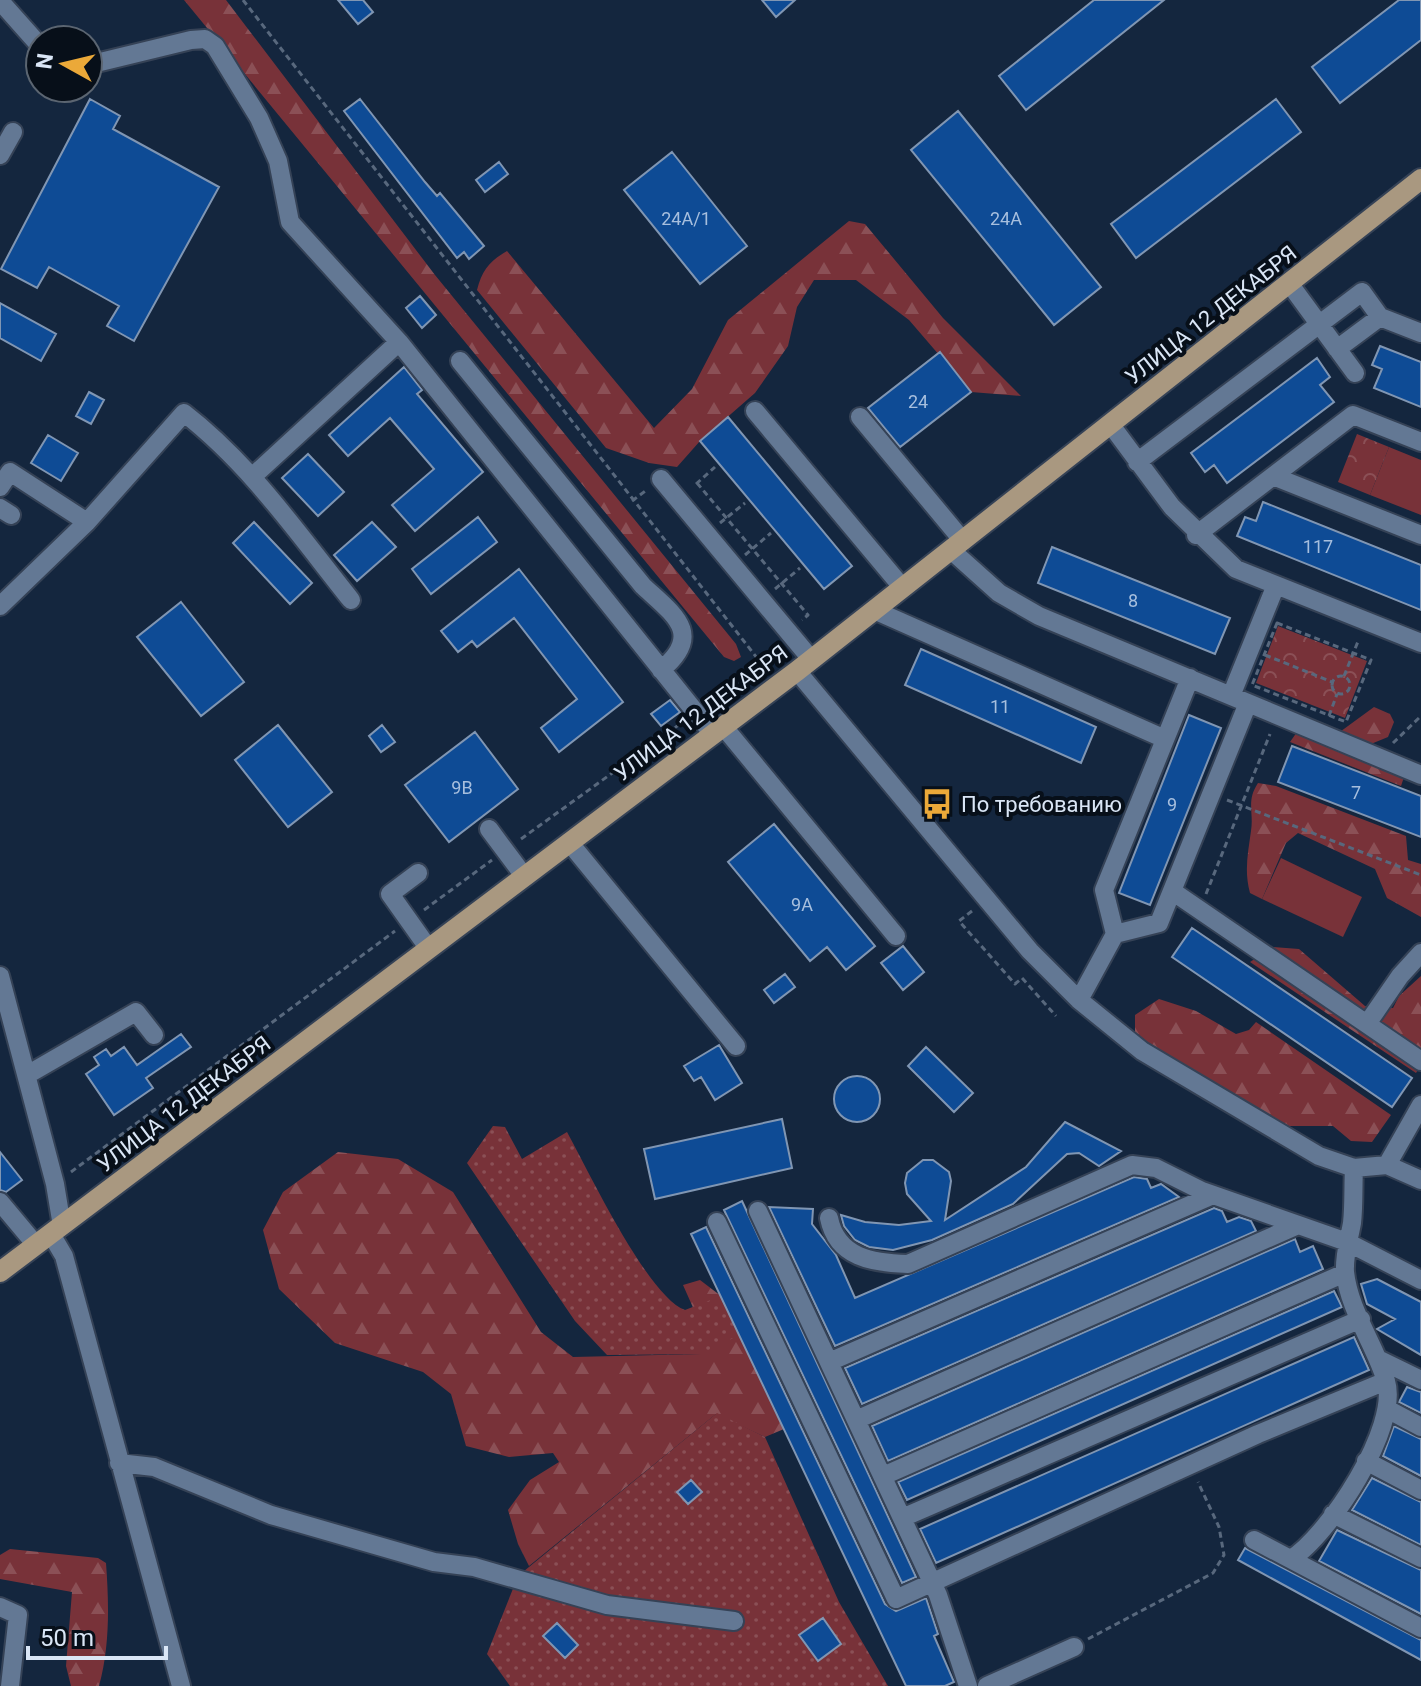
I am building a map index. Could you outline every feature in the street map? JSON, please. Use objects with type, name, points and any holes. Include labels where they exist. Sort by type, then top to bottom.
[{"type":"main road","name":"УЛИЦА 12 ДЕКАБРЯ","points":[[0,1272],[804,665],[1421,179]]},
{"type":"street","points":[[0,1],[24,28]]},
{"type":"street","points":[[104,61],[191,40],[205,39],[215,46],[259,118],[278,161],[290,222],[399,342],[661,670],[718,730],[896,936]]},
{"type":"street","points":[[0,155],[13,132]]},
{"type":"street","points":[[1289,283],[1355,373]]},
{"type":"street","points":[[1137,462],[1362,292],[1380,317],[1421,333]]},
{"type":"street","points":[[1337,349],[1380,317]]},
{"type":"street","points":[[252,477],[399,342]]},
{"type":"street","points":[[460,361],[643,586],[677,619],[684,632],[682,645],[675,658],[661,670]]},
{"type":"street","points":[[755,411],[902,587]]},
{"type":"street","points":[[0,606],[87,522],[184,413],[214,436],[252,477],[351,600]]},
{"type":"street","points":[[1196,535],[1353,415],[1421,442]]},
{"type":"street","points":[[860,417],[957,545],[999,593],[1039,616],[1421,775]]},
{"type":"street","points":[[1111,425],[1196,535],[1236,569],[1421,643]]},
{"type":"street","points":[[0,487],[10,472],[87,522]]},
{"type":"street","points":[[1273,476],[1421,535]]},
{"type":"street","points":[[661,479],[788,632],[804,665],[1030,951],[1079,1000],[1142,1051],[1319,1156],[1354,1168],[1387,1165],[1421,1180]]},
{"type":"street","points":[[1115,934],[1159,923],[1211,794],[1276,585]]},
{"type":"street","points":[[874,610],[1165,739]]},
{"type":"street","points":[[1079,1000],[1115,934],[1104,890],[1190,678]]},
{"type":"street","points":[[489,829],[524,876]]},
{"type":"street","points":[[569,842],[736,1046]]},
{"type":"street","points":[[418,873],[390,894],[429,949]]},
{"type":"street","points":[[1172,891],[1421,1061]]},
{"type":"street","points":[[1367,1024],[1400,976],[1421,953]]},
{"type":"street","points":[[0,976],[55,1184],[50,1235]]},
{"type":"street","points":[[27,1075],[136,1012],[154,1035]]},
{"type":"street","points":[[1387,1165],[1421,1105]]},
{"type":"street","points":[[829,1218],[832,1231],[849,1253],[873,1263],[908,1264],[1132,1165],[1156,1168],[1213,1195],[1347,1242],[1421,1280]]},
{"type":"street","points":[[1291,1559],[1306,1549],[1333,1514],[1366,1461],[1387,1409],[1386,1381],[1345,1273],[1354,1168]]},
{"type":"street","points":[[829,1362],[1213,1195]]},
{"type":"street","points":[[0,1202],[50,1235],[64,1256],[181,1686]]},
{"type":"street","points":[[758,1211],[932,1581],[968,1686]]},
{"type":"street","points":[[717,1222],[896,1599],[1190,1464],[1386,1381]]},
{"type":"street","points":[[856,1420],[1298,1225]]},
{"type":"street","points":[[883,1476],[1345,1273]]},
{"type":"street","points":[[902,1518],[1361,1319]]},
{"type":"street","points":[[1378,1359],[1421,1380]]},
{"type":"street","points":[[1387,1409],[1421,1427]]},
{"type":"street","points":[[1366,1461],[1421,1490]]},
{"type":"street","points":[[119,1463],[154,1467],[271,1515],[359,1542],[434,1562],[474,1567],[546,1591],[607,1605],[734,1621]]},
{"type":"street","points":[[1333,1514],[1421,1558]]},
{"type":"street","points":[[1254,1540],[1421,1628]]},
{"type":"street","points":[[0,1607],[18,1615],[10,1686]]},
{"type":"street","points":[[987,1686],[1074,1647]]},
{"type":"path","points":[[243,0],[778,684]]},
{"type":"path","points":[[678,499],[715,467]]},
{"type":"path","points":[[697,483],[808,615],[788,632]]},
{"type":"path","points":[[707,534],[745,503]]},
{"type":"path","points":[[733,565],[771,533]]},
{"type":"path","points":[[762,600],[800,568]]},
{"type":"path","points":[[1332,682],[1344,676],[1366,621]]},
{"type":"path","points":[[1277,623],[1371,660],[1346,722],[1252,685],[1264,655],[1277,623]]},
{"type":"path","points":[[1264,655],[1332,682],[1337,694]]},
{"type":"path","points":[[1344,676],[1349,688],[1358,692]]},
{"type":"path","points":[[1322,734],[1337,694],[1349,688]]},
{"type":"path","points":[[1200,909],[1278,715]]},
{"type":"path","points":[[1379,757],[1421,716]]},
{"type":"path","points":[[1211,794],[1421,875]]},
{"type":"path","points":[[974,909],[959,921],[1015,984],[1022,978],[1056,1016]]},
{"type":"path","points":[[1074,1647],[1213,1573],[1219,1564],[1224,1555],[1219,1527],[1190,1464]]},
{"type":"green space","points":[[184,0],[226,0],[435,275],[736,644],[741,657],[734,661],[724,657]]},
{"type":"green space","points":[[849,221],[865,224],[943,318],[1021,396],[971,392],[909,320],[856,280],[814,280],[797,307],[788,346],[755,393],[700,441],[677,467],[649,463],[606,448],[477,290],[488,267],[507,251],[654,428],[692,389],[728,320]]},
{"type":"green space","points":[[1357,434],[1389,447],[1370,495],[1338,482]]},
{"type":"green space","points":[[1389,447],[1421,460],[1421,515],[1370,495]]},
{"type":"green space","points":[[1278,626],[1367,661],[1345,718],[1256,683]]},
{"type":"green space","points":[[1374,707],[1390,714],[1394,722],[1388,737],[1366,746],[1404,777],[1401,786],[1290,742],[1297,732],[1322,745]]},
{"type":"green space","points":[[1258,783],[1276,786],[1406,836],[1408,860],[1421,864],[1421,917],[1387,898],[1375,869],[1298,833],[1286,843],[1262,899],[1250,893],[1247,870],[1251,801]]},
{"type":"green space","points":[[1281,858],[1362,897],[1343,937],[1262,899]]},
{"type":"green space","points":[[1273,947],[1299,949],[1365,1006],[1393,1008],[1399,996],[1421,976],[1421,1065],[1416,1073],[1250,962]]},
{"type":"green space","points":[[1159,999],[1196,1011],[1236,1034],[1249,1030],[1256,1022],[1391,1115],[1372,1142],[1351,1141],[1333,1126],[1279,1126],[1135,1035],[1135,1015]]},
{"type":"green space","points":[[493,1126],[505,1127],[522,1159],[567,1132],[620,1230],[654,1282],[670,1300],[685,1310],[721,1296],[739,1335],[702,1354],[607,1355],[575,1321],[467,1163]]},
{"type":"green space","points":[[338,1152],[398,1159],[453,1192],[541,1332],[573,1357],[701,1354],[699,1321],[683,1285],[700,1280],[721,1296],[784,1429],[765,1437],[716,1414],[529,1566],[518,1544],[508,1510],[530,1480],[559,1462],[553,1453],[509,1457],[466,1446],[451,1394],[423,1372],[335,1343],[279,1289],[263,1230],[283,1192]]},
{"type":"green space","points":[[717,1413],[765,1437],[839,1602],[888,1686],[510,1686],[487,1654],[518,1576]]},
{"type":"green space","points":[[10,1549],[98,1558],[106,1563],[108,1625],[99,1686],[71,1686],[66,1666],[72,1592],[0,1579],[0,1555]]},
{"type":"building","points":[[338,0],[363,0],[373,12],[358,24]]},
{"type":"building","points":[[762,0],[795,0],[776,17]]},
{"type":"building","points":[[1094,0],[1164,0],[1026,110],[999,76]]},
{"type":"building","points":[[1399,0],[1421,0],[1421,40],[1340,103],[1312,67]]},
{"type":"building","points":[[360,99],[425,182],[437,196],[440,193],[484,246],[469,259],[464,252],[457,258],[344,111]]},
{"type":"building","points":[[1276,99],[1301,132],[1136,258],[1111,224]]},
{"type":"building","points":[[87,104],[99,104],[120,116],[113,129],[219,187],[134,341],[107,326],[119,306],[49,267],[37,288],[1,269]]},
{"type":"building","points":[[958,111],[1101,287],[1054,325],[911,150]]},
{"type":"building","points":[[672,152],[747,246],[700,284],[624,190]]},
{"type":"building","points":[[499,162],[508,174],[485,192],[476,180]]},
{"type":"building","points":[[420,296],[436,315],[422,328],[406,308]]},
{"type":"building","points":[[0,303],[56,334],[41,361],[0,338]]},
{"type":"building","points":[[1380,346],[1421,362],[1421,407],[1374,388],[1382,369],[1372,365]]},
{"type":"building","points":[[940,352],[971,392],[900,447],[868,408]]},
{"type":"building","points":[[1317,358],[1330,377],[1320,385],[1334,402],[1227,483],[1214,465],[1205,472],[1191,453]]},
{"type":"building","points":[[404,367],[422,390],[417,394],[483,472],[415,531],[392,505],[434,469],[390,418],[348,456],[329,435]]},
{"type":"building","points":[[89,392],[104,400],[91,424],[76,416]]},
{"type":"building","points":[[728,417],[852,566],[824,589],[700,441]]},
{"type":"building","points":[[48,435],[78,453],[61,481],[31,463]]},
{"type":"building","points":[[308,454],[344,492],[318,516],[282,478]]},
{"type":"building","points":[[1263,502],[1421,565],[1421,610],[1237,536],[1245,517],[1256,521]]},
{"type":"building","points":[[478,517],[497,542],[431,594],[412,569]]},
{"type":"building","points":[[254,522],[312,583],[290,604],[233,543]]},
{"type":"building","points":[[372,522],[396,547],[357,581],[334,555]]},
{"type":"building","points":[[1052,547],[1230,618],[1215,654],[1038,583]]},
{"type":"building","points":[[519,569],[623,702],[559,752],[541,728],[577,699],[514,618],[477,647],[472,641],[458,652],[441,631]]},
{"type":"building","points":[[181,602],[244,682],[201,716],[137,637]]},
{"type":"building","points":[[921,649],[1096,727],[1081,763],[905,685]]},
{"type":"building","points":[[670,700],[680,712],[661,726],[651,714]]},
{"type":"building","points":[[1189,715],[1221,728],[1150,905],[1119,893]]},
{"type":"building","points":[[278,725],[332,792],[288,827],[235,760]]},
{"type":"building","points":[[382,725],[395,742],[381,752],[369,736]]},
{"type":"building","points":[[475,732],[518,789],[449,842],[405,785]]},
{"type":"building","points":[[1292,746],[1421,796],[1421,837],[1278,782]]},
{"type":"building","points":[[774,824],[875,946],[846,970],[827,947],[810,961],[728,862]]},
{"type":"building","points":[[1192,928],[1412,1078],[1392,1107],[1172,957]]},
{"type":"building","points":[[903,946],[924,972],[903,990],[881,963]]},
{"type":"building","points":[[785,974],[795,987],[774,1003],[764,990]]},
{"type":"building","points":[[181,1034],[191,1047],[146,1078],[153,1088],[114,1115],[86,1074],[99,1065],[94,1057],[106,1049],[111,1056],[124,1047],[137,1065]]},
{"type":"building","points":[[719,1045],[742,1083],[715,1100],[701,1077],[694,1081],[684,1066]]},
{"type":"building","points":[[926,1047],[973,1093],[954,1112],[908,1066]]},
{"type":"building","points":[[857,1076],[873,1083],[880,1099],[873,1115],[857,1122],[841,1115],[834,1099],[841,1083]]},
{"type":"building","points":[[782,1119],[792,1168],[655,1199],[644,1149]]},
{"type":"building","points":[[1065,1122],[1121,1151],[1099,1166],[1079,1153],[1067,1154],[1013,1204],[932,1240],[893,1250],[869,1247],[855,1240],[844,1226],[841,1215],[865,1222],[899,1225],[931,1221],[907,1194],[905,1183],[907,1173],[923,1160],[933,1160],[949,1172],[951,1181],[945,1220],[1026,1167]]},
{"type":"building","points":[[0,1152],[22,1180],[6,1192],[0,1190]]},
{"type":"building","points":[[1134,1177],[1147,1179],[1151,1188],[1161,1184],[1179,1197],[835,1346],[769,1207],[813,1209],[812,1224],[836,1255],[855,1298]]},
{"type":"building","points":[[742,1201],[916,1577],[902,1583],[724,1210]]},
{"type":"building","points":[[1214,1208],[1222,1211],[1227,1222],[1239,1217],[1251,1221],[1256,1231],[862,1404],[845,1368]]},
{"type":"building","points":[[706,1227],[885,1604],[896,1611],[926,1598],[938,1634],[934,1636],[954,1682],[945,1686],[906,1686],[691,1234]]},
{"type":"building","points":[[1295,1239],[1300,1252],[1313,1246],[1323,1269],[888,1461],[872,1426]]},
{"type":"building","points":[[1377,1279],[1421,1302],[1421,1355],[1377,1329],[1395,1319],[1367,1304],[1361,1284]]},
{"type":"building","points":[[1334,1291],[1342,1307],[907,1500],[898,1482]]},
{"type":"building","points":[[1354,1337],[1369,1370],[936,1563],[920,1529]]},
{"type":"building","points":[[1407,1387],[1421,1392],[1421,1413],[1399,1402]]},
{"type":"building","points":[[1394,1426],[1421,1439],[1421,1476],[1383,1456]]},
{"type":"building","points":[[1372,1478],[1421,1502],[1421,1545],[1352,1510]]},
{"type":"building","points":[[691,1480],[702,1492],[688,1504],[677,1492]]},
{"type":"building","points":[[1337,1530],[1421,1570],[1421,1614],[1319,1561]]},
{"type":"building","points":[[1245,1548],[1421,1640],[1421,1660],[1238,1560]]},
{"type":"building","points":[[823,1618],[841,1644],[818,1661],[799,1635]]},
{"type":"building","points":[[557,1623],[578,1645],[565,1658],[543,1636]]},
{"type":"place","name":"По требованию","points":[[937,804]]}]
